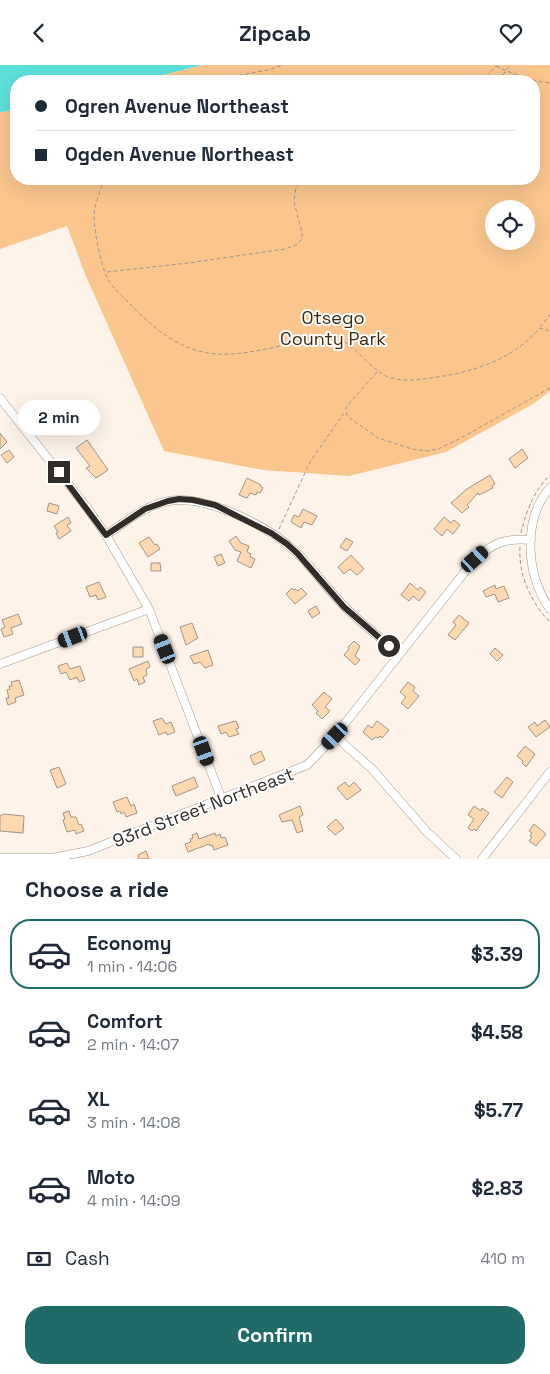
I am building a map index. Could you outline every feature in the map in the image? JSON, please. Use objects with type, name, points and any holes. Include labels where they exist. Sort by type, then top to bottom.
[{"type":"street","points":[[0,398],[82,501],[106,535],[149,609],[222,800]]},
{"type":"street","points":[[550,488],[538,506],[531,541],[534,577],[542,598],[550,609]]},
{"type":"street","points":[[106,535],[154,505],[179,499],[215,505],[276,536],[297,553],[344,607],[400,655]]},
{"type":"street","name":"93rd Street Northeast","points":[[0,858],[52,858],[88,851],[222,800],[306,765],[335,736],[475,559],[484,551],[509,539],[531,541]]},
{"type":"street","points":[[0,664],[149,609]]},
{"type":"street","points":[[335,736],[378,775],[427,833],[456,859]]},
{"type":"street","points":[[482,859],[550,772]]},
{"type":"path","points":[[240,75],[283,65]]},
{"type":"path","points":[[489,75],[496,65],[520,75]]},
{"type":"path","points":[[503,75],[511,65]]},
{"type":"path","points":[[102,185],[94,215],[99,252],[106,277],[111,285],[148,323],[173,341],[189,349],[231,354],[332,335],[341,339],[378,371],[389,377],[419,380],[476,369],[499,359],[522,346],[550,315]]},
{"type":"path","points":[[105,272],[188,263],[285,249],[296,245],[302,239],[294,202],[296,185]]},
{"type":"path","points":[[540,328],[550,331]]},
{"type":"path","points":[[276,536],[310,462],[346,407],[378,371]]},
{"type":"path","points":[[345,411],[347,416],[378,438],[412,449],[427,451],[438,449],[459,439],[550,388]]},
{"type":"path","points":[[520,546],[519,559],[528,590],[541,613],[550,622]]},
{"type":"green space","name":"Otsego County Park","points":[[202,65],[550,65],[550,391],[533,404],[446,452],[349,476],[263,470],[164,451],[85,274],[67,226],[0,249],[0,112],[10,111],[10,185],[540,185],[540,75],[163,75]]},
{"type":"water","points":[[0,65],[202,65],[163,75],[10,75],[10,111],[0,112]]},
{"type":"building","points":[[67,403],[67,413],[59,414],[59,420],[46,420],[46,412],[53,412],[53,404]]},
{"type":"building","points":[[0,433],[7,442],[0,449]]},
{"type":"building","points":[[87,440],[108,470],[96,478],[86,468],[90,466],[76,448]]},
{"type":"building","points":[[522,449],[528,458],[515,468],[509,459]]},
{"type":"building","points":[[9,450],[14,457],[7,463],[1,455]]},
{"type":"building","points":[[490,475],[495,484],[492,486],[493,488],[479,495],[478,493],[467,505],[469,507],[462,513],[451,503],[467,489]]},
{"type":"building","points":[[247,478],[263,488],[256,495],[250,493],[247,498],[239,495]]},
{"type":"building","points":[[49,503],[59,506],[57,514],[47,511]]},
{"type":"building","points":[[303,509],[317,516],[312,525],[304,522],[301,528],[291,522],[294,515],[299,517]]},
{"type":"building","points":[[68,517],[71,523],[67,525],[71,531],[59,539],[56,533],[58,532],[54,526]]},
{"type":"building","points":[[444,517],[451,523],[454,520],[460,525],[453,534],[447,529],[442,536],[434,529]]},
{"type":"building","points":[[236,536],[241,543],[249,546],[247,552],[251,554],[250,557],[255,559],[251,568],[237,561],[241,552],[235,550],[229,541]]},
{"type":"building","points":[[149,537],[160,549],[148,557],[139,543]]},
{"type":"building","points":[[346,538],[353,542],[347,551],[340,547]]},
{"type":"building","points":[[221,554],[225,563],[218,566],[214,557]]},
{"type":"building","points":[[351,555],[364,569],[357,575],[350,569],[344,574],[338,567]]},
{"type":"building","points":[[151,563],[160,563],[161,571],[151,571]]},
{"type":"building","points":[[99,582],[106,597],[98,600],[96,595],[90,597],[86,587]]},
{"type":"building","points":[[410,583],[418,590],[420,587],[426,592],[419,601],[413,596],[409,601],[401,595]]},
{"type":"building","points":[[495,585],[496,589],[504,586],[509,598],[498,602],[495,594],[486,597],[483,591]]},
{"type":"building","points":[[292,588],[298,591],[301,588],[307,594],[295,604],[286,594]]},
{"type":"building","points":[[316,606],[320,613],[312,618],[308,611]]},
{"type":"building","points":[[18,614],[22,624],[11,628],[13,634],[4,637],[1,629],[5,627],[2,620]]},
{"type":"building","points":[[459,615],[469,623],[455,640],[448,635],[456,625],[453,622]]},
{"type":"building","points":[[192,623],[198,638],[186,645],[180,627]]},
{"type":"building","points":[[354,641],[360,646],[355,656],[360,660],[355,665],[344,655]]},
{"type":"building","points":[[133,647],[143,647],[143,657],[133,657]]},
{"type":"building","points":[[495,648],[503,655],[497,661],[490,654]]},
{"type":"building","points":[[208,650],[213,665],[205,668],[200,662],[194,664],[190,656]]},
{"type":"building","points":[[148,661],[150,667],[146,669],[147,675],[143,677],[145,682],[139,685],[137,679],[134,681],[129,669]]},
{"type":"building","points":[[67,663],[70,669],[80,666],[85,680],[79,682],[77,677],[70,680],[66,672],[61,674],[58,666]]},
{"type":"building","points":[[19,680],[24,695],[15,698],[16,702],[8,705],[6,698],[9,698],[7,690],[10,689],[9,686],[12,686],[11,682]]},
{"type":"building","points":[[408,682],[415,687],[413,691],[419,696],[408,709],[401,703],[406,697],[400,692]]},
{"type":"building","points":[[324,692],[332,699],[325,707],[330,711],[322,719],[312,705]]},
{"type":"building","points":[[162,718],[166,724],[171,722],[175,732],[167,735],[166,732],[159,735],[153,721]]},
{"type":"building","points":[[545,720],[550,727],[536,737],[528,727],[535,722],[537,726]]},
{"type":"building","points":[[236,721],[239,728],[236,729],[239,734],[229,737],[226,732],[221,734],[218,726]]},
{"type":"building","points":[[377,721],[389,730],[382,738],[380,736],[372,740],[363,732],[368,725],[372,728]]},
{"type":"building","points":[[525,746],[535,754],[526,767],[517,756]]},
{"type":"building","points":[[261,751],[265,760],[254,765],[250,756]]},
{"type":"building","points":[[59,767],[66,784],[57,788],[50,770]]},
{"type":"building","points":[[194,777],[198,787],[176,796],[172,786]]},
{"type":"building","points":[[507,777],[513,782],[502,798],[494,792]]},
{"type":"building","points":[[345,782],[349,787],[354,782],[361,790],[347,800],[337,788]]},
{"type":"building","points":[[127,797],[131,806],[134,804],[137,813],[126,817],[124,812],[121,814],[120,811],[117,812],[113,802]]},
{"type":"building","points":[[300,806],[303,815],[299,817],[303,831],[297,833],[292,820],[282,822],[279,815]]},
{"type":"building","points":[[474,806],[481,811],[482,808],[489,813],[476,831],[474,829],[472,831],[468,828],[474,819],[468,815]]},
{"type":"building","points":[[69,811],[71,817],[76,817],[84,831],[76,834],[75,830],[67,832],[63,813]]},
{"type":"building","points":[[3,814],[24,816],[23,833],[0,831],[0,816]]},
{"type":"building","points":[[336,819],[344,828],[335,835],[327,827]]},
{"type":"building","points":[[534,824],[546,834],[536,846],[529,841],[532,833],[529,831]]},
{"type":"building","points":[[197,833],[199,839],[215,833],[216,836],[220,834],[221,838],[225,837],[228,845],[214,850],[212,845],[210,846],[209,844],[188,852],[185,844],[191,842],[192,835]]},
{"type":"building","points":[[146,851],[149,859],[139,859],[138,855]]},
{"type":"route","points":[[59,472],[106,535],[145,509],[179,499],[215,505],[271,533],[297,553],[344,607],[389,646]]}]
